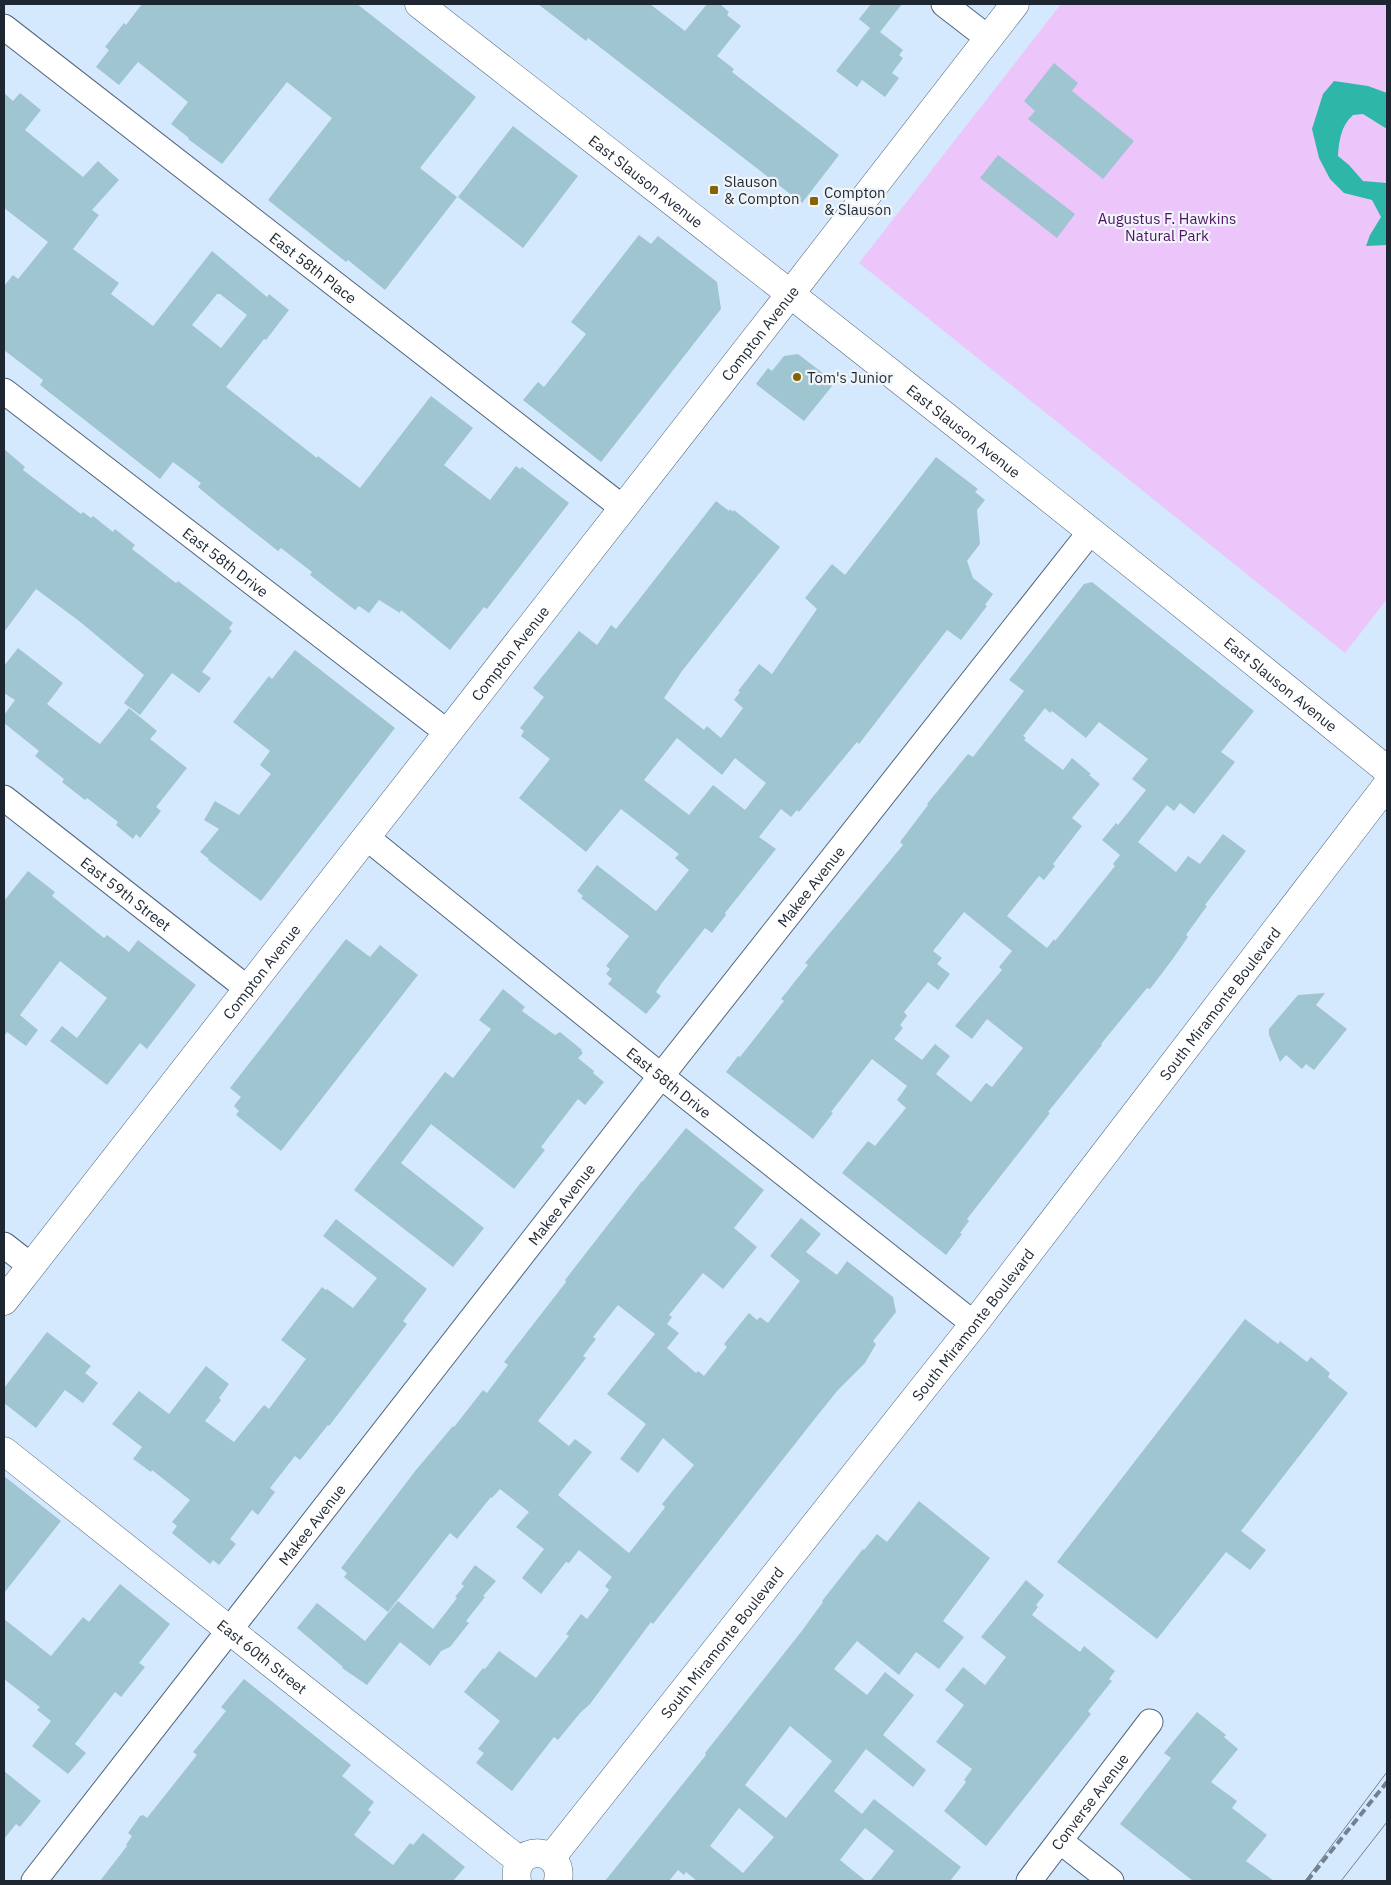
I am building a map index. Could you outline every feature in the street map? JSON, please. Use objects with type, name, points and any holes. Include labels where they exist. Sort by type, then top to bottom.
[{"type":"main road","name":"East Slauson Avenue","points":[[419,4],[791,293],[1158,583],[1387,770]]},
{"type":"main road","name":"Compton Avenue","points":[[4,1301],[791,293],[1014,4]]},
{"type":"main road","name":"South Miramonte Boulevard","points":[[555,1869],[1387,785]]},
{"type":"main road","name":"East 60th Street","points":[[4,1451],[228,1630],[518,1871]]},
{"type":"main road","points":[[518,1871],[531,1854],[538,1853],[555,1869]]},
{"type":"street","points":[[944,4],[988,38]]},
{"type":"street","name":"East 58th Place","points":[[4,27],[623,508]]},
{"type":"street","name":"East 58th Drive","points":[[4,391],[448,733]]},
{"type":"street","name":"Makee Avenue","points":[[34,1881],[661,1076],[1091,531]]},
{"type":"street","name":"East 59th Street","points":[[4,798],[248,989]]},
{"type":"street","name":"East 58th Drive","points":[[366,837],[661,1076],[974,1324]]},
{"type":"street","points":[[4,1245],[31,1266]]},
{"type":"street","name":"Converse Avenue","points":[[1029,1881],[1150,1722]]},
{"type":"street","points":[[1060,1840],[1111,1881]]},
{"type":"green space","name":"Augustus F. Hawkins Natural Park","points":[[1061,4],[1387,4],[1387,599],[1345,653],[859,263]]},
{"type":"shaded area","points":[[1334,81],[1368,86],[1387,93],[1387,129],[1363,114],[1353,115],[1341,134],[1338,156],[1363,181],[1387,183],[1387,245],[1366,246],[1370,235],[1381,217],[1372,200],[1344,193],[1330,179],[1319,158],[1312,129],[1323,94]]},
{"type":"building","points":[[142,4],[357,4],[476,97],[420,168],[457,197],[385,290],[348,260],[346,262],[268,200],[332,118],[287,82],[222,164],[171,124],[188,102],[138,62],[119,85],[96,67],[109,50],[105,47],[124,23],[126,25]]},
{"type":"building","points":[[538,4],[650,4],[685,31],[707,4],[720,4],[729,12],[727,15],[741,26],[717,56],[734,69],[732,72],[839,155],[802,203],[588,38],[586,41]]},
{"type":"building","points":[[871,4],[902,4],[880,32],[903,50],[899,55],[903,58],[892,73],[899,78],[885,97],[862,80],[857,87],[836,71],[870,28],[859,19]]},
{"type":"building","points":[[1054,63],[1078,83],[1072,91],[1134,141],[1103,179],[1028,119],[1035,111],[1024,101]]},
{"type":"building","points":[[4,93],[13,101],[20,93],[41,110],[25,130],[83,177],[98,161],[119,180],[92,210],[99,215],[73,249],[119,283],[111,294],[153,326],[212,251],[267,297],[269,294],[289,310],[226,387],[317,458],[318,456],[360,488],[431,396],[473,428],[444,465],[490,500],[516,466],[520,469],[522,467],[569,503],[487,609],[484,607],[450,650],[401,610],[400,613],[379,600],[369,613],[359,606],[355,610],[310,575],[312,572],[281,548],[278,551],[221,506],[198,487],[201,483],[173,462],[160,479],[40,385],[43,380],[4,350],[4,286],[13,275],[18,279],[48,242],[4,208]],"holes":[[[217,294],[220,294],[247,315],[221,348],[192,325]]]},
{"type":"building","points":[[513,126],[578,176],[523,248],[458,197]]},
{"type":"building","points":[[998,155],[1075,214],[1057,238],[980,178]]},
{"type":"building","points":[[639,235],[651,244],[658,236],[717,282],[721,309],[601,462],[523,400],[538,382],[544,387],[586,334],[571,322]]},
{"type":"building","points":[[798,354],[833,381],[832,386],[804,421],[756,384],[768,368],[772,371],[784,356]]},
{"type":"building","points":[[4,449],[25,467],[23,470],[81,514],[83,512],[91,518],[93,516],[113,532],[115,529],[135,545],[132,549],[233,623],[229,628],[232,631],[202,672],[211,678],[199,693],[172,673],[140,715],[124,703],[144,675],[79,621],[36,589],[4,632]]},
{"type":"building","points":[[936,457],[978,489],[975,492],[985,500],[977,510],[980,544],[967,561],[973,578],[993,594],[985,605],[987,606],[961,640],[947,630],[859,744],[857,742],[799,812],[797,810],[791,817],[781,809],[759,837],[776,849],[725,913],[726,915],[712,933],[705,928],[661,984],[656,992],[661,996],[646,1014],[608,984],[612,979],[606,974],[610,969],[606,966],[629,936],[581,898],[583,896],[577,891],[597,865],[656,911],[689,870],[675,858],[679,854],[621,809],[586,852],[519,798],[550,759],[521,736],[524,731],[520,728],[544,697],[533,688],[579,631],[597,645],[611,625],[616,629],[716,501],[729,511],[730,509],[733,512],[734,510],[780,547],[682,671],[664,698],[704,730],[707,726],[721,738],[743,708],[734,700],[740,692],[738,691],[759,664],[772,674],[817,609],[805,598],[832,564],[845,575]],"holes":[[[677,738],[722,775],[735,758],[766,783],[745,810],[713,785],[689,815],[644,780]]]},
{"type":"building","points":[[1092,582],[1254,711],[1221,752],[1235,762],[1194,814],[1180,803],[1174,811],[1167,805],[1138,842],[1176,872],[1188,856],[1200,864],[1223,834],[1246,851],[1205,905],[1207,906],[1186,935],[1188,937],[1172,960],[1150,989],[1147,988],[1101,1044],[1048,1112],[1050,1113],[967,1219],[969,1221],[960,1233],[962,1234],[946,1255],[842,1173],[868,1141],[875,1146],[906,1108],[897,1100],[907,1086],[872,1059],[831,1112],[833,1113],[813,1139],[726,1072],[784,1001],[781,999],[808,965],[805,963],[903,845],[900,842],[927,804],[968,754],[973,757],[1024,691],[1009,680],[1084,584]],"holes":[[[1045,708],[1050,713],[1052,711],[1086,738],[1099,722],[1148,759],[1132,779],[1146,790],[1118,825],[1116,823],[1102,840],[1120,855],[1113,864],[1115,866],[1055,941],[1054,939],[1047,948],[1007,916],[1039,876],[1044,880],[1055,866],[1053,864],[1082,826],[1072,818],[1100,784],[1072,758],[1063,770],[1024,740],[1026,738],[1023,736]],[[964,912],[1012,951],[999,967],[1002,970],[955,1026],[972,1039],[987,1019],[1023,1048],[992,1087],[986,1083],[971,1102],[936,1074],[950,1056],[935,1044],[922,1060],[894,1039],[903,1028],[900,1025],[907,1016],[904,1012],[928,982],[938,990],[950,974],[937,964],[942,958],[933,951]]]},
{"type":"building","points":[[18,648],[63,683],[47,704],[94,740],[100,744],[129,708],[157,731],[150,739],[187,768],[156,807],[161,811],[140,838],[136,834],[133,839],[116,825],[118,822],[87,798],[85,800],[62,782],[64,779],[35,756],[39,751],[4,723],[4,715],[15,700],[4,693],[4,666]]},
{"type":"building","points":[[295,650],[395,728],[261,901],[200,852],[219,829],[204,820],[215,801],[239,815],[271,774],[260,765],[270,751],[233,722],[269,676],[272,679]]},
{"type":"building","points":[[28,871],[55,892],[52,896],[104,938],[107,935],[129,952],[138,940],[196,985],[147,1049],[140,1043],[107,1085],[50,1041],[62,1026],[77,1038],[107,998],[60,961],[20,1015],[38,1030],[26,1046],[7,1032],[4,1036],[4,901]]},
{"type":"building","points":[[346,939],[370,957],[380,945],[418,975],[281,1151],[236,1115],[239,1111],[234,1106],[241,1097],[230,1088]]},
{"type":"building","points":[[503,989],[525,1007],[522,1011],[555,1035],[560,1032],[582,1050],[583,1053],[578,1058],[604,1082],[585,1105],[578,1099],[541,1147],[545,1150],[514,1189],[431,1124],[401,1163],[484,1228],[453,1267],[354,1190],[445,1072],[453,1078],[491,1029],[479,1020]]},
{"type":"building","points":[[1325,993],[1316,1005],[1347,1029],[1314,1070],[1306,1064],[1302,1069],[1286,1055],[1280,1062],[1269,1035],[1269,1029],[1298,995]]},
{"type":"building","points":[[686,1128],[764,1190],[734,1228],[757,1247],[723,1289],[703,1273],[669,1315],[672,1317],[667,1324],[679,1333],[667,1348],[696,1373],[698,1371],[704,1376],[727,1347],[724,1344],[749,1313],[757,1320],[760,1317],[768,1323],[800,1281],[770,1256],[801,1218],[821,1234],[806,1252],[837,1275],[847,1261],[893,1297],[896,1312],[873,1341],[876,1344],[865,1363],[838,1390],[817,1416],[653,1624],[651,1622],[590,1704],[558,1740],[554,1737],[512,1791],[476,1763],[484,1753],[478,1749],[500,1721],[464,1692],[499,1651],[536,1678],[569,1636],[566,1634],[581,1614],[587,1619],[609,1590],[605,1586],[612,1577],[579,1550],[569,1563],[566,1562],[541,1594],[522,1578],[544,1549],[516,1527],[529,1512],[500,1489],[491,1497],[457,1539],[450,1533],[388,1612],[344,1577],[347,1573],[341,1568],[416,1470],[454,1427],[483,1390],[487,1393],[508,1365],[504,1362],[566,1282],[565,1280]],"holes":[[[618,1305],[655,1334],[607,1394],[646,1424],[620,1459],[638,1473],[663,1438],[694,1465],[662,1504],[665,1507],[664,1509],[629,1553],[558,1495],[592,1452],[575,1439],[569,1446],[538,1421],[586,1358],[583,1356],[596,1339],[593,1337]]]},
{"type":"building","points":[[336,1219],[427,1289],[403,1321],[407,1324],[329,1426],[300,1460],[295,1456],[270,1488],[275,1492],[258,1515],[252,1510],[230,1539],[236,1544],[219,1565],[213,1560],[210,1564],[172,1533],[177,1526],[172,1522],[190,1500],[152,1470],[151,1472],[133,1459],[142,1447],[112,1424],[139,1391],[169,1414],[206,1366],[229,1384],[219,1398],[221,1400],[205,1421],[234,1442],[264,1405],[269,1409],[306,1359],[281,1340],[322,1287],[353,1308],[377,1278],[323,1236]]},
{"type":"building","points":[[1245,1319],[1278,1344],[1280,1341],[1307,1362],[1311,1357],[1330,1373],[1328,1377],[1348,1393],[1241,1531],[1266,1550],[1250,1570],[1226,1552],[1157,1639],[1057,1562]]},
{"type":"building","points":[[47,1332],[91,1366],[85,1373],[98,1383],[83,1403],[65,1390],[36,1428],[4,1403],[4,1388]]},
{"type":"building","points":[[4,1476],[61,1521],[4,1593]]},
{"type":"building","points":[[919,1501],[990,1558],[943,1621],[964,1637],[939,1669],[916,1652],[899,1675],[857,1641],[834,1669],[867,1695],[885,1672],[914,1695],[883,1735],[926,1770],[913,1787],[866,1749],[834,1791],[862,1814],[874,1799],[961,1867],[950,1881],[870,1881],[894,1851],[865,1828],[840,1860],[866,1881],[697,1881],[686,1872],[684,1875],[678,1870],[669,1881],[605,1881],[706,1755],[705,1753],[801,1632],[822,1601],[863,1549],[877,1534],[887,1542]],"holes":[[[790,1726],[832,1761],[786,1818],[745,1785]],[[739,1808],[774,1837],[743,1873],[710,1846]]]},
{"type":"building","points":[[475,1565],[496,1581],[466,1621],[469,1623],[450,1647],[441,1651],[430,1666],[400,1642],[367,1685],[342,1668],[297,1628],[317,1603],[365,1641],[398,1601],[433,1629],[457,1598],[455,1597],[464,1586],[461,1584]]},
{"type":"building","points":[[1026,1580],[1044,1595],[1036,1605],[1038,1607],[1032,1615],[1080,1652],[1084,1646],[1115,1671],[1109,1679],[1112,1681],[1088,1711],[1091,1714],[986,1846],[944,1811],[966,1782],[964,1780],[972,1769],[936,1742],[964,1705],[945,1690],[963,1667],[985,1685],[1006,1657],[981,1637]]},
{"type":"building","points":[[120,1584],[170,1624],[139,1663],[145,1667],[121,1697],[115,1692],[75,1744],[86,1753],[68,1774],[32,1746],[51,1721],[37,1710],[40,1707],[4,1679],[4,1619],[51,1656],[83,1617],[89,1622]]},
{"type":"building","points":[[244,1679],[351,1765],[342,1776],[374,1802],[368,1810],[371,1812],[354,1835],[393,1865],[410,1843],[413,1845],[423,1833],[465,1867],[453,1881],[100,1881],[127,1846],[132,1836],[128,1833],[140,1816],[143,1815],[147,1818],[197,1755],[193,1752],[226,1711],[221,1707]]},
{"type":"building","points":[[1197,1712],[1226,1735],[1224,1737],[1238,1749],[1211,1782],[1237,1801],[1232,1808],[1267,1835],[1246,1861],[1274,1881],[1193,1881],[1120,1824],[1171,1758],[1164,1753]]},
{"type":"building","points":[[4,1771],[41,1801],[20,1827],[16,1824],[4,1839]]},
{"type":"tram line","points":[[1305,1881],[1387,1772]]},
{"type":"tram line","points":[[1341,1881],[1387,1822]]},
{"type":"railway","points":[[1307,1881],[1387,1782]]},
{"type":"place","name":"Slauson & Compton","points":[[714,190]]},
{"type":"place","name":"Compton & Slauson","points":[[814,201]]},
{"type":"place","name":"Tom's Junior","points":[[797,377]]}]
